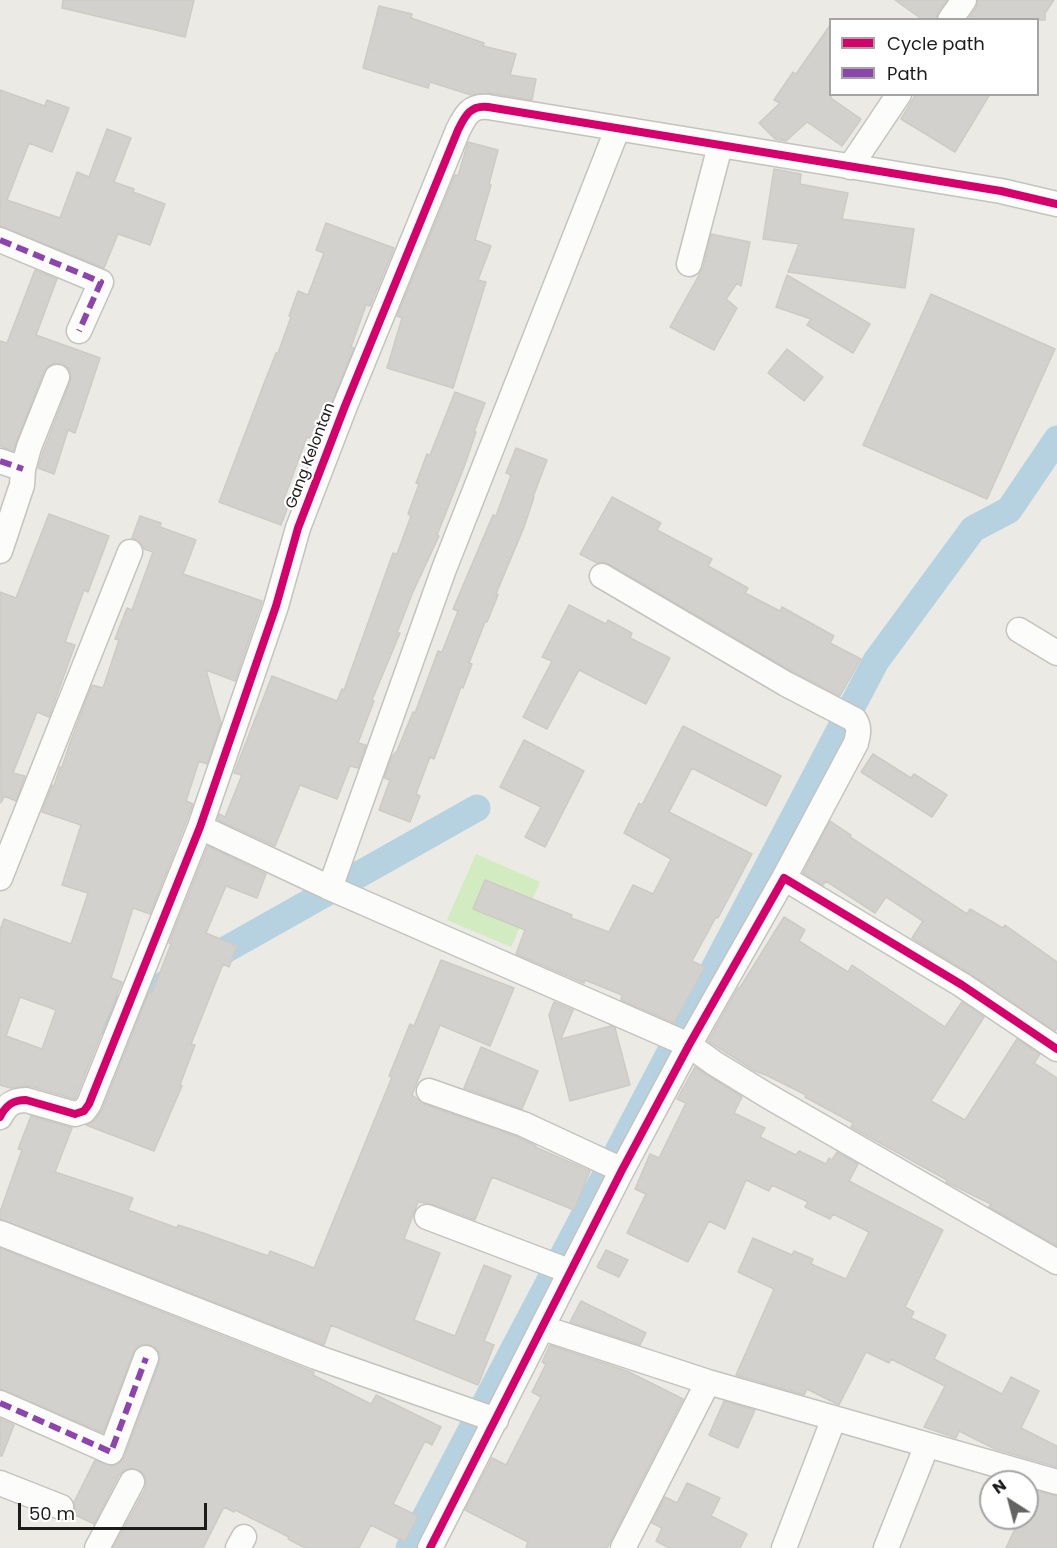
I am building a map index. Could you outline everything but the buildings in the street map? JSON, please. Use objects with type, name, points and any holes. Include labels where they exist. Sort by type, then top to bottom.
[{"type":"street","points":[[951,18],[964,0]]},
{"type":"street","points":[[850,167],[898,96]]},
{"type":"street","name":"Gang Kelontan","points":[[0,1117],[4,1109],[18,1100],[26,1100],[75,1114],[84,1111],[89,1104],[200,827],[276,606],[306,506],[458,130],[468,112],[476,108],[488,107],[617,130]]},
{"type":"street","points":[[330,888],[444,569],[617,130],[1001,191],[1057,204]]},
{"type":"street","points":[[689,264],[720,146]]},
{"type":"street","points":[[0,240],[101,282],[79,331]]},
{"type":"street","points":[[0,551],[22,484],[23,469],[29,447],[57,377]]},
{"type":"street","points":[[0,461],[23,469]]},
{"type":"street","points":[[0,878],[130,552]]},
{"type":"street","points":[[430,1548],[492,1419],[543,1328],[566,1270],[619,1169],[784,878],[856,743],[858,735],[858,724],[846,715],[786,684],[602,576]]},
{"type":"street","points":[[1019,630],[1057,653]]},
{"type":"street","points":[[200,827],[330,888],[689,1045],[768,1096],[1057,1262]]},
{"type":"street","points":[[784,878],[962,985],[1057,1049]]},
{"type":"street","points":[[429,1091],[523,1124],[619,1169]]},
{"type":"street","points":[[427,1217],[566,1270]]},
{"type":"street","points":[[0,1233],[316,1357],[492,1419]]},
{"type":"street","points":[[543,1328],[708,1382],[1057,1482]]},
{"type":"street","points":[[0,1403],[111,1452],[146,1358]]},
{"type":"street","points":[[622,1548],[708,1382]]},
{"type":"street","points":[[784,1548],[834,1418]]},
{"type":"street","points":[[886,1548],[927,1445]]},
{"type":"street","points":[[97,1548],[132,1482]]},
{"type":"street","points":[[0,1483],[61,1507]]},
{"type":"green space","points":[[476,854],[540,882],[511,947],[447,920]]},
{"type":"waterway","points":[[409,1548],[876,661],[973,529],[1009,510],[1057,439]]},
{"type":"waterway","points":[[76,1034],[477,808]]},
{"type":"marked path","points":[[0,240],[101,282],[79,331]]},
{"type":"marked path","points":[[0,461],[23,469]]},
{"type":"marked path","points":[[0,1403],[111,1452],[146,1358]]},
{"type":"cycle path","points":[[0,1117],[10,1104],[21,1100],[75,1114],[84,1111],[89,1104],[200,827],[276,606],[298,528],[345,406],[458,130],[472,110],[488,107],[1001,191],[1057,204]]},
{"type":"cycle path","points":[[430,1548],[622,1170],[689,1045],[784,878],[962,985],[1057,1049]]}]
